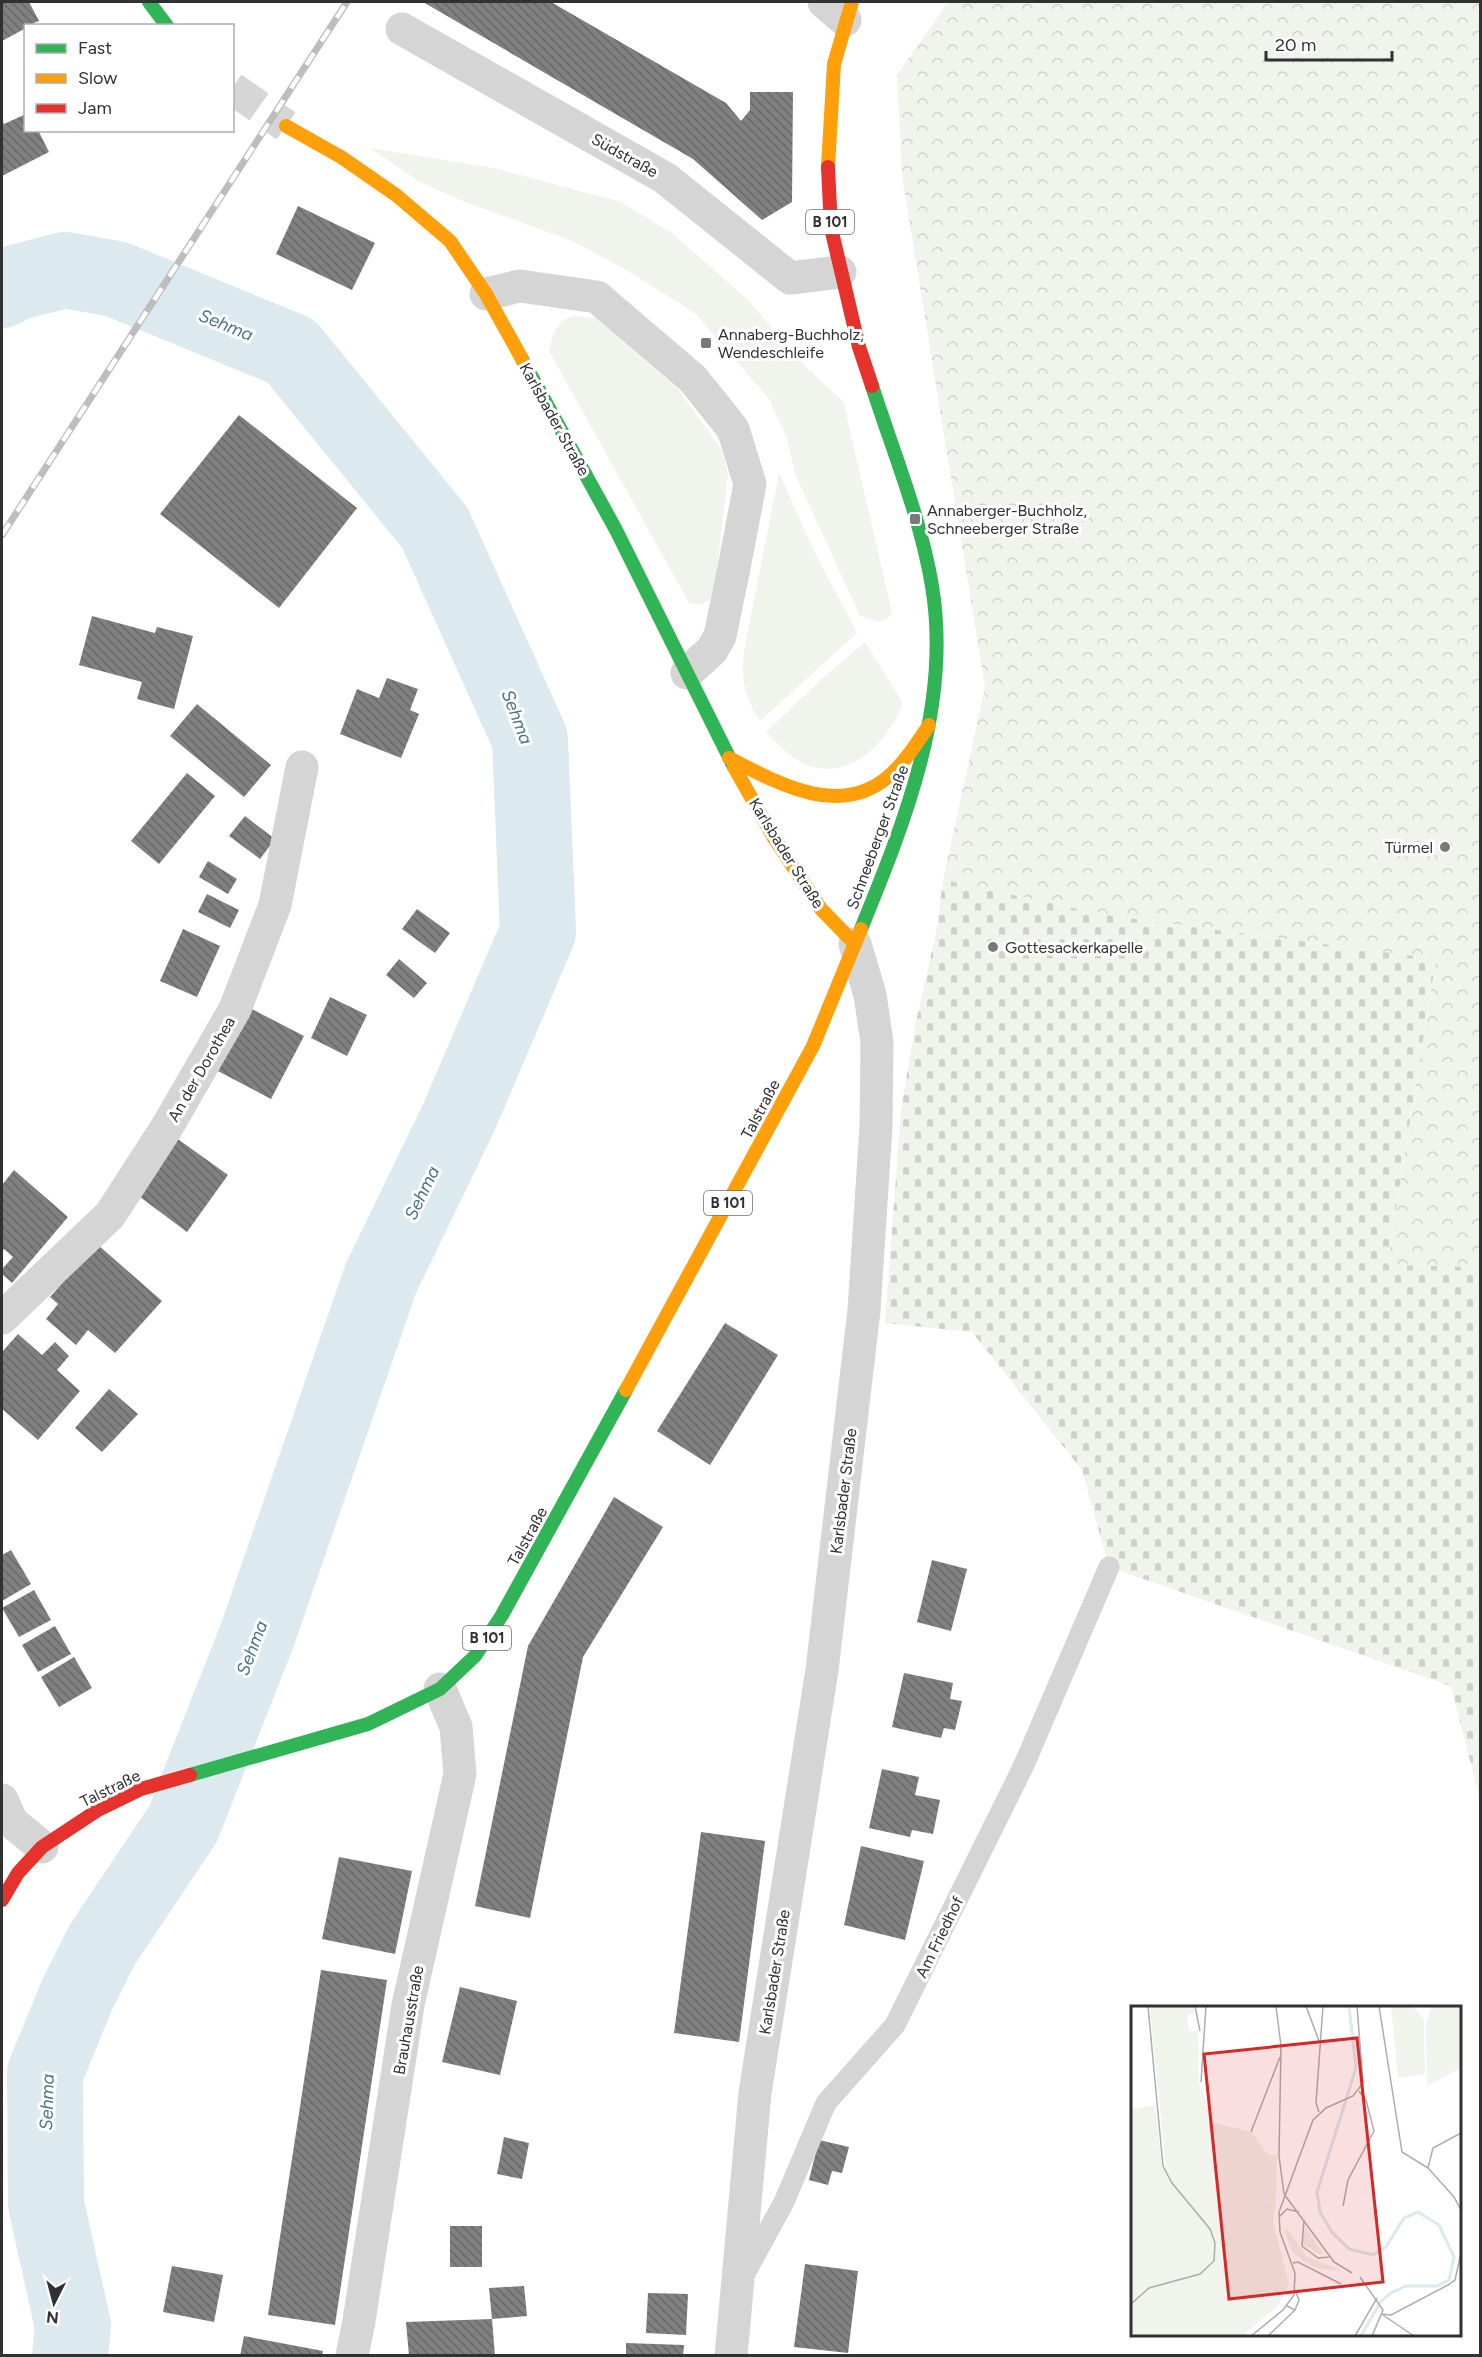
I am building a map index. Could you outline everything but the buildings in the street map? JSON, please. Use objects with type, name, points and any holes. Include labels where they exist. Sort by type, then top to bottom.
[{"type":"main road","points":[[149,2],[166,24]]},
{"type":"main road","name":"Schneeberger Straße","points":[[841,8],[834,64],[827,176],[831,228],[859,347],[915,519],[932,586],[936,629],[935,682],[918,778],[892,854],[855,944]]},
{"type":"main road","name":"Karlsbader Straße","points":[[286,126],[341,157],[405,202],[450,241],[486,294],[616,530],[729,758],[774,838],[820,909],[855,944]]},
{"type":"main road","name":"B 101","points":[[729,758],[795,791],[822,797],[845,797],[870,790],[888,778],[907,757],[929,725]]},
{"type":"main road","name":"Talstraße","points":[[2,1900],[18,1873],[42,1847],[98,1810],[141,1789],[368,1724],[440,1689],[475,1656],[502,1615],[813,1046],[855,944]]},
{"type":"street","name":"Südstraße","points":[[402,29],[665,178],[790,278],[840,272]]},
{"type":"street","points":[[486,294],[520,286],[597,297],[693,380],[734,429],[750,484],[734,568],[720,636],[712,650],[687,673]]},
{"type":"street","name":"An der Dorothea","points":[[2,1318],[110,1215],[167,1127],[235,1009],[275,905],[302,767]]},
{"type":"street","name":"Karlsbader Straße","points":[[731,2355],[755,2093],[822,1670],[864,1310],[876,1126],[877,1042],[870,994],[855,944]]},
{"type":"street","name":"Brauhausstraße","points":[[352,2355],[408,2005],[460,1774],[456,1727],[440,1689]]},
{"type":"street","points":[[2,1800],[12,1822],[42,1847]]},
{"type":"street","points":[[359,2321],[366,2355]]},
{"type":"lane","name":"Am Friedhof","points":[[737,2288],[784,2202],[826,2103],[895,2025],[1023,1767],[1109,1567]]},
{"type":"green space","points":[[948,2],[1480,2],[1480,1267],[1387,1265],[1436,959],[1112,916],[943,880],[985,687],[902,176],[897,75]]},
{"type":"green space","points":[[370,148],[494,168],[621,202],[673,234],[748,300],[805,366],[843,401],[892,612],[889,617],[880,622],[860,616],[795,474],[787,438],[769,399],[696,314],[623,268],[572,241],[460,200],[420,182]]},
{"type":"green space","points":[[573,316],[596,318],[678,389],[721,449],[728,474],[716,578],[711,599],[700,605],[689,603],[549,351],[556,329],[562,322]]},
{"type":"green space","points":[[779,473],[814,551],[857,633],[760,721],[747,696],[743,661]]},
{"type":"green space","points":[[865,642],[903,703],[897,717],[879,742],[855,762],[826,769],[810,766],[797,760],[766,732]]},
{"type":"green space","points":[[943,880],[1112,916],[1436,959],[1387,1265],[1480,1267],[1480,1800],[1451,1686],[1109,1567],[1082,1470],[972,1332],[885,1323],[901,1110],[915,1026],[936,933]]},
{"type":"waterway","name":"Sehma","points":[[2,290],[14,283],[65,270],[116,279],[291,351],[435,528],[530,739],[538,932],[459,1117],[381,1278],[257,1636],[183,1824],[102,1945],[77,1995],[45,2073],[46,2204],[73,2326],[70,2356]]},
{"type":"tunnel","points":[[234,89],[286,126]]},
{"type":"railway","points":[[2,535],[347,2]]},
{"type":"traffic: fast","points":[[149,2],[166,24]]},
{"type":"traffic: fast","points":[[522,359],[616,530],[734,767]]},
{"type":"traffic: fast","points":[[861,929],[908,804],[930,718],[936,675],[936,630],[927,561],[906,485],[872,386]]},
{"type":"traffic: fast","points":[[190,1775],[368,1724],[440,1689],[475,1656],[502,1615],[626,1390]]},
{"type":"traffic: slow","points":[[828,167],[834,64],[852,2]]},
{"type":"traffic: slow","points":[[286,126],[341,157],[396,195],[450,241],[486,294],[522,359]]},
{"type":"traffic: slow","points":[[729,758],[788,786],[829,796],[850,795],[870,789],[895,771],[929,725]]},
{"type":"traffic: slow","points":[[734,767],[774,838],[821,909],[855,944]]},
{"type":"traffic: slow","points":[[626,1390],[813,1046],[861,929]]},
{"type":"traffic: jam","points":[[828,167],[831,228],[859,347],[872,386]]},
{"type":"traffic: jam","points":[[2,1900],[18,1873],[42,1847],[98,1810],[141,1789],[190,1775]]},
{"type":"place","name":"Annaberg-Buchholz, Wendeschleife","points":[[706,343]]},
{"type":"place","name":"Annaberger-Buchholz, Schneeberger Straße","points":[[915,519]]},
{"type":"place","name":"Türmel","points":[[1445,847]]},
{"type":"place","name":"Gottesackerkapelle","points":[[993,947]]}]
